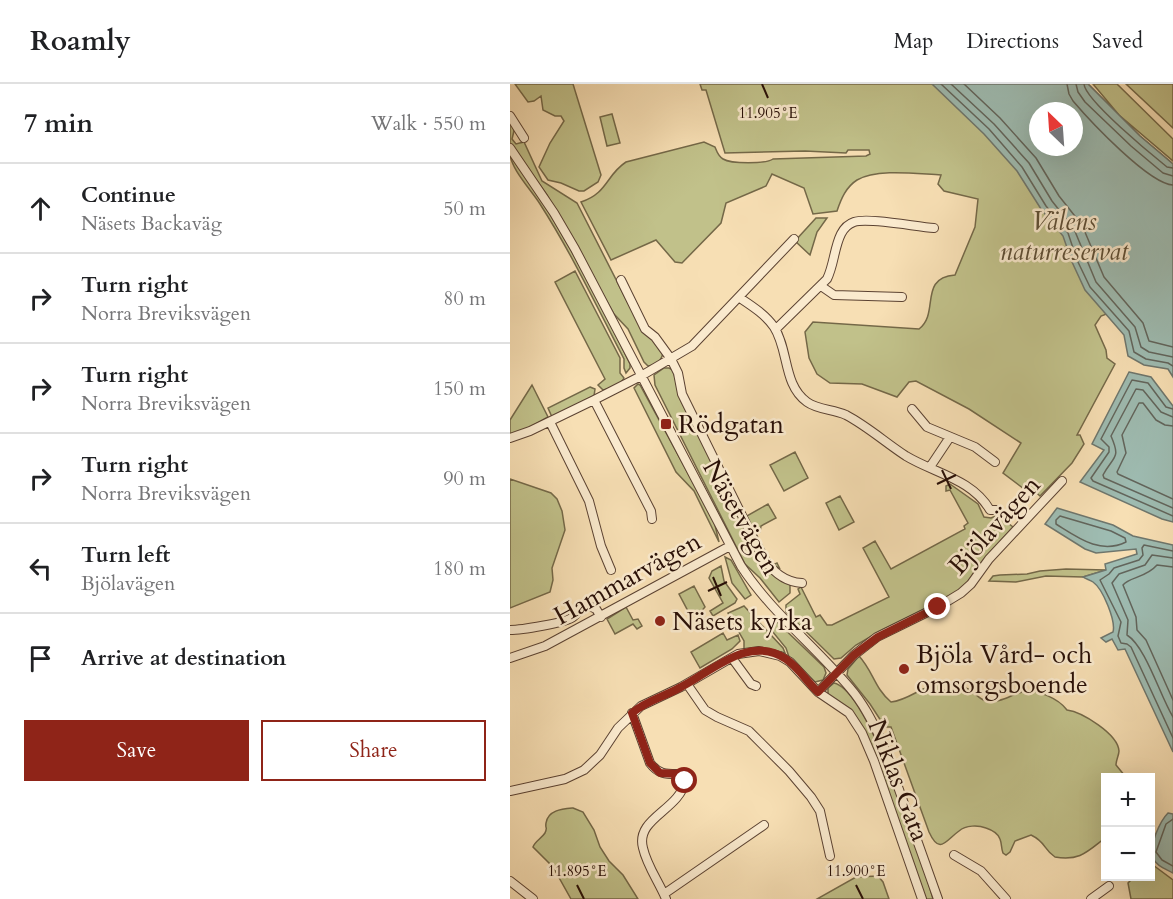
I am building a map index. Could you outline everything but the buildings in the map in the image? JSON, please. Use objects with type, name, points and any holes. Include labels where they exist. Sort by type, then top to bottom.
[{"type":"street","points":[[510,116],[524,138]]},
{"type":"street","name":"Näsetvägen","points":[[510,148],[554,213],[741,566],[766,600],[836,673],[862,704],[881,739],[938,899]]},
{"type":"street","points":[[776,328],[821,286],[831,271],[843,231],[853,222],[867,221],[934,228]]},
{"type":"street","points":[[510,438],[550,422],[594,400],[692,346],[794,239]]},
{"type":"street","points":[[621,280],[645,329],[655,337],[671,359],[682,394],[761,554],[775,572],[794,582],[802,583]]},
{"type":"street","points":[[821,286],[834,295],[902,297]]},
{"type":"street","points":[[740,297],[776,328],[794,386],[806,401],[846,415],[907,456],[956,480],[985,501],[990,510],[996,510]]},
{"type":"street","points":[[594,400],[651,511],[652,519]]},
{"type":"street","points":[[912,409],[927,427],[975,447],[995,462]]},
{"type":"street","points":[[550,422],[589,501],[601,546],[611,570]]},
{"type":"street","points":[[930,467],[950,437]]},
{"type":"street","name":"Bjölavägen","points":[[818,692],[854,655],[878,637],[961,593],[971,584],[989,559],[1062,481]]},
{"type":"street","name":"Hammarvägen","points":[[510,658],[545,646],[730,546]]},
{"type":"street","points":[[510,630],[525,630],[569,619],[580,608],[587,605],[596,609],[601,617]]},
{"type":"street","name":"Niklas Gata","points":[[510,791],[565,779],[584,770],[600,755],[618,728],[632,713],[647,702],[687,684],[738,654],[754,651],[766,652],[780,656],[790,663],[818,692],[849,713],[862,733],[922,899]]},
{"type":"street","points":[[732,658],[751,684],[756,686]]},
{"type":"street","points":[[687,684],[705,710],[749,731],[811,797],[820,811],[830,856]]},
{"type":"street","points":[[632,713],[650,763],[660,773],[680,774],[685,781],[677,799],[652,820],[642,838],[645,854],[665,896],[764,825]]},
{"type":"street","points":[[954,855],[981,871],[1006,899]]},
{"type":"street","points":[[510,881],[533,899]]},
{"type":"street","points":[[1091,899],[1109,886]]},
{"type":"green space","points":[[515,84],[573,84],[601,175],[598,182],[584,191],[579,191],[548,180],[539,167],[564,121],[561,116],[555,116],[543,110],[541,96],[528,102]]},
{"type":"green space","name":"Välens naturreservat","points":[[700,84],[1088,84],[1140,136],[1173,164],[1173,289],[1101,316],[1095,325],[1107,358],[1115,364],[1077,435],[1080,435],[1084,444],[1072,463],[1040,496],[1030,487],[1024,489],[1003,473],[1021,443],[969,409],[916,381],[909,382],[897,397],[862,384],[830,383],[817,374],[809,358],[805,332],[813,322],[919,329],[925,322],[933,289],[937,282],[955,275],[975,227],[978,199],[944,191],[938,184],[941,175],[886,173],[865,176],[850,186],[837,211],[813,214],[804,188],[772,174],[766,186],[726,203],[721,223],[682,263],[675,262],[656,240],[611,260],[581,202],[597,194],[614,172],[626,162],[704,142],[715,147],[723,159],[740,163],[870,154],[869,150],[848,150],[846,153],[805,151],[725,153],[706,90],[702,90]]},
{"type":"green space","points":[[1093,84],[1117,84],[1173,139],[1173,161],[1119,115]]},
{"type":"green space","points":[[1126,84],[1173,84],[1173,128]]},
{"type":"green space","points":[[612,114],[620,143],[607,146],[600,117]]},
{"type":"green space","points":[[510,120],[515,127],[512,139],[516,144],[524,142],[542,181],[577,203],[628,303],[663,353],[656,364],[648,366],[644,362],[628,329],[614,314],[547,195],[510,143]]},
{"type":"green space","points":[[510,153],[544,204],[589,283],[630,364],[626,373],[624,359],[584,281],[552,223],[517,172]]},
{"type":"green space","points":[[816,218],[827,218],[817,232],[810,255],[795,241]]},
{"type":"green space","points":[[575,271],[620,358],[620,373],[623,380],[603,390],[598,385],[605,379],[555,282]]},
{"type":"green space","points":[[664,368],[673,370],[681,401],[760,558],[790,584],[790,593],[779,602],[760,578],[745,564],[655,385],[654,375]]},
{"type":"green space","points":[[638,384],[714,521],[719,542],[694,491],[676,472],[634,388]]},
{"type":"green space","points":[[532,385],[548,417],[525,430],[510,435],[510,420]]},
{"type":"green space","points":[[590,387],[595,389],[594,396],[552,417],[548,408]]},
{"type":"green space","points":[[795,452],[808,478],[784,491],[770,465]]},
{"type":"green space","points":[[510,479],[551,493],[557,499],[562,511],[565,530],[552,568],[553,580],[550,592],[510,608]]},
{"type":"green space","points":[[950,484],[978,504],[984,517],[991,518],[998,515],[1013,527],[979,565],[965,586],[856,645],[841,658],[834,659],[786,612],[786,605],[800,594],[798,589],[801,587],[816,617],[820,615],[827,625],[832,625],[889,597],[863,548],[875,541],[891,569],[965,529],[964,526],[968,523],[950,490],[946,491],[946,486]]},
{"type":"green space","points":[[840,496],[854,522],[839,530],[826,503]]},
{"type":"green space","points":[[768,504],[776,518],[761,526],[760,532],[756,534],[772,564],[745,517]]},
{"type":"green space","points":[[725,557],[731,560],[751,595],[745,599],[732,583]]},
{"type":"green space","points":[[721,566],[724,581],[737,599],[735,603],[713,616],[710,611],[723,603],[709,578],[712,571]]},
{"type":"green space","points":[[1066,569],[1106,570],[1083,577],[1046,576],[1016,582],[989,581],[993,576]]},
{"type":"green space","points":[[694,586],[705,607],[699,614],[688,611],[679,594]]},
{"type":"green space","points":[[744,606],[785,653],[763,648],[744,649],[744,641],[728,613]]},
{"type":"green space","points":[[626,607],[633,620],[638,619],[642,626],[637,629],[633,624],[615,634],[607,619]]},
{"type":"green space","points":[[776,621],[824,667],[826,673],[823,680],[815,682],[789,657],[786,648],[768,626],[771,622]]},
{"type":"green space","points":[[723,633],[727,640],[738,635],[740,641],[732,649],[700,668],[691,652]]},
{"type":"green space","points":[[859,656],[881,691],[891,702],[938,684],[947,693],[966,688],[986,701],[996,701],[1028,691],[1053,698],[1067,710],[1098,725],[1117,744],[1119,751],[1116,765],[1123,773],[1101,773],[1101,841],[1083,854],[1071,858],[1055,857],[1031,835],[1015,841],[1006,855],[1003,853],[998,835],[979,826],[959,831],[943,844],[936,843],[929,832],[891,727],[885,727],[847,675],[848,669]]},
{"type":"green space","points":[[834,683],[848,693],[863,715],[878,745],[907,817],[933,899],[924,899],[861,726],[828,696],[828,688]]},
{"type":"green space","points":[[573,808],[583,812],[594,830],[600,847],[609,861],[623,875],[638,899],[571,899],[553,867],[533,847],[545,833],[547,819],[550,815],[556,811]]},
{"type":"green space","points":[[1155,866],[1173,880],[1173,899],[1131,899],[1128,883],[1130,881],[1155,881]]},
{"type":"green space","points":[[878,876],[883,882],[889,899],[817,899],[856,877]]},
{"type":"water","points":[[932,84],[1088,84],[1140,136],[1173,164],[1173,377],[1168,369],[1144,365],[1128,356],[1124,335],[1085,290],[1063,236],[1041,209],[1017,171],[984,134]]},
{"type":"water","points":[[1129,372],[1151,377],[1173,406],[1173,522],[1080,482],[1104,450],[1092,444]]},
{"type":"water","points":[[1057,508],[1113,525],[1133,536],[1173,545],[1173,752],[1125,649],[1118,650],[1112,639],[1106,642],[1101,638],[1113,632],[1111,613],[1097,586],[1083,577],[1106,570],[1105,564],[1137,554],[1136,549],[1096,553],[1085,549],[1045,524]]},
{"type":"water","points":[[1168,813],[1173,814],[1173,873],[1155,861],[1155,837]]},
{"type":"place","name":"Rödgatan","points":[[666,424]]},
{"type":"place","name":"Näsets kyrka","points":[[660,621]]},
{"type":"place","name":"Bjöla Vård- och omsorgsboende","points":[[904,669]]},
{"type":"route","points":[[685,781],[684,776],[680,774],[660,773],[650,763],[632,713],[641,705],[674,691],[738,654],[754,651],[773,653],[784,658],[818,692],[866,645],[938,607]]}]
